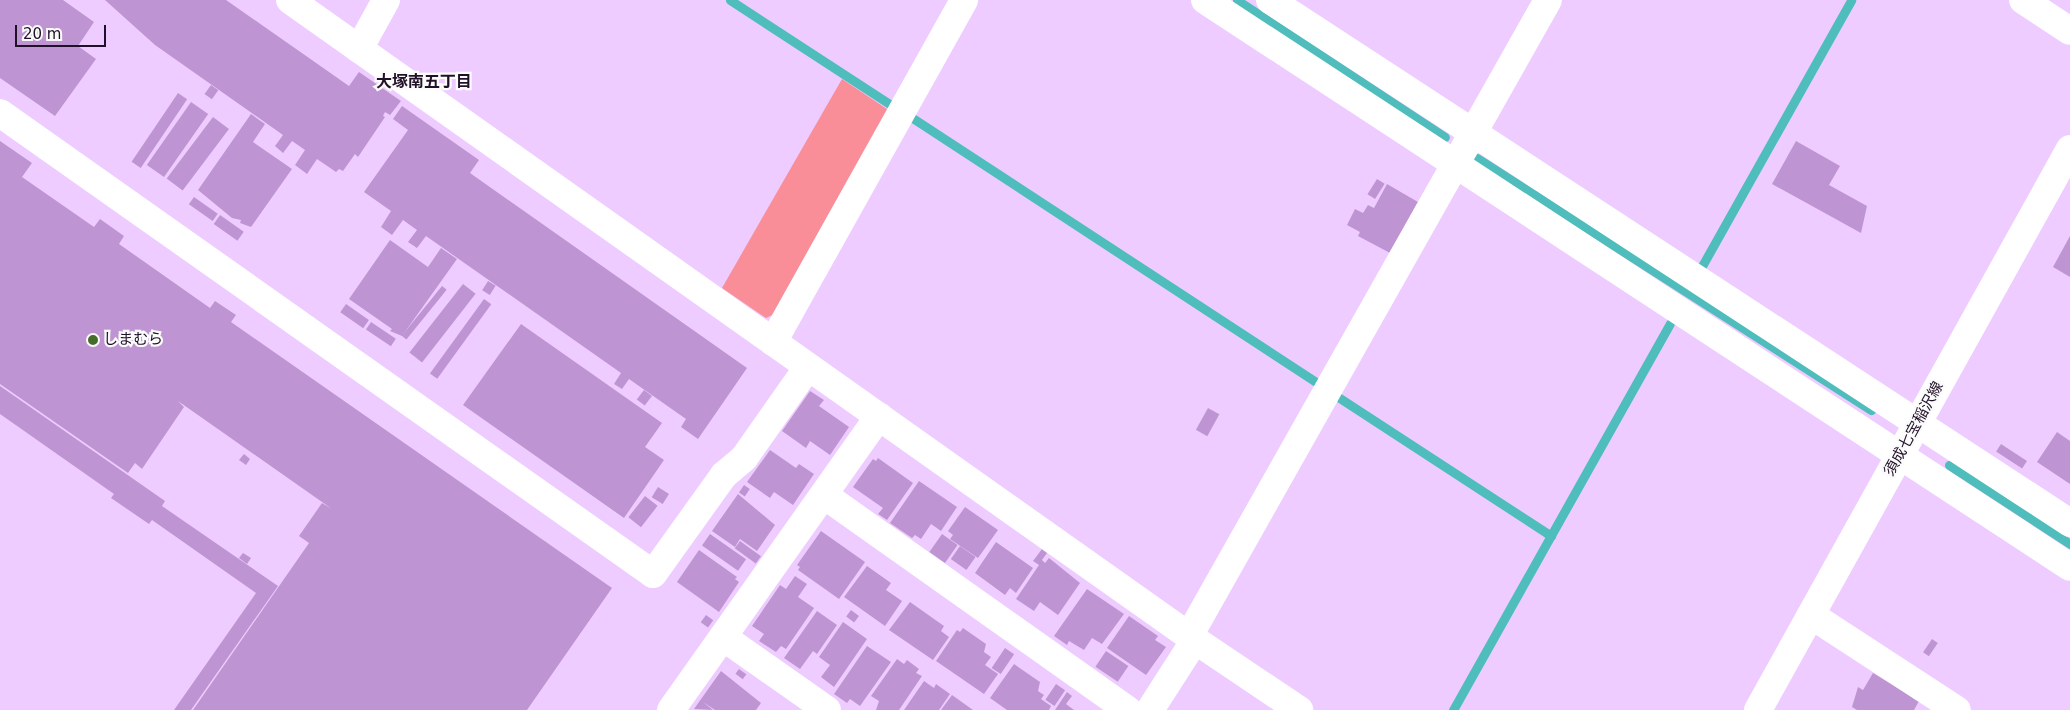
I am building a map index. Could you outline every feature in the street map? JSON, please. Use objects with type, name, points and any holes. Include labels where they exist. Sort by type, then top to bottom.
[{"type":"street","points":[[290,0],[1192,638],[1299,710]]},
{"type":"street","points":[[359,49],[386,0]]},
{"type":"street","points":[[774,342],[964,0]]},
{"type":"street","points":[[1205,0],[1456,162],[2070,567]]},
{"type":"street","points":[[1270,0],[2070,523]]},
{"type":"street","points":[[1150,710],[1548,0]]},
{"type":"street","points":[[2023,0],[2070,31]]},
{"type":"street","points":[[0,113],[654,574],[724,475],[744,458],[808,367]]},
{"type":"street","name":"須成七宝稲沢線","points":[[1758,710],[2070,149]]},
{"type":"street","points":[[671,710],[879,416]]},
{"type":"street","points":[[824,495],[1128,710]]},
{"type":"street","points":[[1811,615],[1957,710]]},
{"type":"street","points":[[723,637],[826,710]]},
{"type":"shaded area","points":[[842,79],[890,111],[777,313],[766,318],[722,288]]},
{"type":"building","points":[[0,0],[63,0],[94,22],[78,46],[96,59],[55,116],[0,78]]},
{"type":"building","points":[[105,0],[226,0],[349,86],[359,72],[401,101],[390,115],[385,112],[383,116],[385,117],[358,157],[355,154],[343,171],[339,169],[336,172],[317,159],[307,174],[295,165],[305,150],[292,141],[283,153],[275,146],[283,135],[155,45]]},
{"type":"building","points":[[211,85],[218,90],[212,99],[205,94]]},
{"type":"building","points":[[178,93],[187,99],[141,168],[132,162]]},
{"type":"building","points":[[191,102],[208,114],[164,177],[147,165]]},
{"type":"building","points":[[402,106],[479,160],[470,173],[747,368],[698,439],[681,427],[686,419],[629,379],[622,389],[614,384],[621,373],[426,236],[417,248],[408,242],[417,230],[403,220],[392,235],[381,227],[391,211],[364,192],[408,130],[393,119]]},
{"type":"building","points":[[251,114],[265,124],[253,142],[292,169],[251,227],[240,223],[241,220],[232,218],[198,190]]},
{"type":"building","points":[[213,117],[229,129],[183,191],[167,178]]},
{"type":"building","points":[[0,141],[32,163],[22,177],[94,227],[100,219],[124,236],[119,244],[210,308],[215,301],[236,315],[231,322],[612,588],[527,710],[193,710],[309,543],[299,536],[322,503],[332,509],[178,401],[184,407],[142,469],[135,463],[128,473],[0,384]]},
{"type":"building","points":[[1796,141],[1840,166],[1829,185],[1867,206],[1861,233],[1772,184]]},
{"type":"building","points":[[1377,179],[1385,184],[1375,199],[1367,194]]},
{"type":"building","points":[[1387,184],[1418,202],[1390,253],[1358,236],[1360,232],[1347,225],[1355,209],[1363,213],[1368,205],[1374,208]]},
{"type":"building","points":[[194,197],[218,214],[213,221],[189,204]]},
{"type":"building","points":[[220,215],[244,232],[237,241],[214,224]]},
{"type":"building","points":[[2070,236],[2070,277],[2053,267]]},
{"type":"building","points":[[390,240],[428,267],[441,248],[457,259],[402,336],[390,331],[392,329],[349,299]]},
{"type":"building","points":[[488,281],[496,286],[490,295],[482,290]]},
{"type":"building","points":[[463,284],[476,294],[422,362],[409,353]]},
{"type":"building","points":[[442,286],[447,290],[406,340],[402,336]]},
{"type":"building","points":[[484,299],[491,304],[437,379],[430,373]]},
{"type":"building","points":[[346,304],[369,320],[363,328],[340,312]]},
{"type":"building","points":[[371,322],[396,339],[391,346],[366,329]]},
{"type":"building","points":[[521,324],[662,423],[645,447],[664,460],[624,518],[463,405]]},
{"type":"building","points":[[0,386],[165,501],[162,506],[278,586],[191,710],[174,710],[256,593],[152,520],[149,524],[111,498],[114,494],[0,414]]},
{"type":"building","points":[[644,390],[652,396],[645,406],[637,400]]},
{"type":"building","points":[[810,391],[824,400],[819,406],[849,427],[830,455],[810,441],[806,448],[782,431]]},
{"type":"building","points":[[1208,408],[1219,414],[1207,436],[1196,430]]},
{"type":"building","points":[[2057,432],[2070,441],[2070,484],[2037,462]]},
{"type":"building","points":[[2001,444],[2027,461],[2022,468],[1996,452]]},
{"type":"building","points":[[770,450],[796,468],[799,464],[814,474],[793,505],[774,492],[770,498],[747,482]]},
{"type":"building","points":[[244,454],[250,459],[246,465],[239,460]]},
{"type":"building","points":[[878,458],[913,483],[887,520],[878,514],[883,508],[853,487],[873,459],[876,461]]},
{"type":"building","points":[[919,481],[957,507],[941,531],[931,524],[921,539],[915,535],[912,538],[890,523]]},
{"type":"building","points":[[744,485],[750,489],[745,496],[739,492]]},
{"type":"building","points":[[658,487],[669,494],[663,504],[652,497]]},
{"type":"building","points":[[738,494],[775,525],[757,551],[740,539],[735,547],[712,531]]},
{"type":"building","points":[[645,496],[658,506],[641,527],[628,517]]},
{"type":"building","points":[[965,507],[998,530],[978,558],[950,539],[953,535],[948,531]]},
{"type":"building","points":[[821,531],[865,562],[839,599],[798,570],[800,567],[797,565]]},
{"type":"building","points":[[710,534],[746,559],[738,571],[702,545]]},
{"type":"building","points":[[942,534],[958,545],[945,563],[929,552]]},
{"type":"building","points":[[740,541],[761,556],[756,564],[735,548]]},
{"type":"building","points":[[996,542],[1033,568],[1016,593],[1010,588],[1005,595],[975,573]]},
{"type":"building","points":[[960,546],[976,557],[966,570],[951,559]]},
{"type":"building","points":[[1042,549],[1047,553],[1042,560],[1045,563],[1049,558],[1080,583],[1058,615],[1040,602],[1034,611],[1016,599],[1039,565],[1033,561]]},
{"type":"building","points":[[699,550],[737,577],[735,579],[739,582],[719,612],[677,582]]},
{"type":"building","points":[[243,553],[251,558],[247,564],[239,558]]},
{"type":"building","points":[[867,566],[891,583],[886,590],[902,601],[885,626],[844,597]]},
{"type":"building","points":[[795,576],[807,584],[798,597],[814,608],[786,649],[781,646],[776,652],[759,641],[764,634],[752,626],[780,585],[786,589]]},
{"type":"building","points":[[1087,589],[1124,614],[1102,644],[1092,638],[1084,650],[1069,641],[1067,645],[1054,636]]},
{"type":"building","points":[[910,602],[944,626],[941,631],[949,637],[933,660],[889,630]]},
{"type":"building","points":[[851,610],[859,616],[854,622],[846,616]]},
{"type":"building","points":[[817,611],[837,625],[817,654],[813,651],[800,669],[784,658]]},
{"type":"building","points":[[706,615],[713,620],[708,628],[701,622]]},
{"type":"building","points":[[1129,616],[1158,636],[1155,640],[1166,647],[1146,675],[1107,648]]},
{"type":"building","points":[[843,622],[867,639],[834,687],[821,677],[830,665],[819,657]]},
{"type":"building","points":[[963,628],[986,644],[984,652],[991,657],[985,665],[998,674],[984,694],[936,661],[957,630],[960,632]]},
{"type":"building","points":[[1932,639],[1938,643],[1929,656],[1923,652]]},
{"type":"building","points":[[867,646],[891,662],[860,706],[850,699],[847,703],[834,694]]},
{"type":"building","points":[[1005,648],[1014,654],[1001,674],[992,668]]},
{"type":"building","points":[[1106,651],[1128,666],[1118,682],[1095,667]]},
{"type":"building","points":[[897,659],[904,664],[907,660],[919,669],[916,673],[922,676],[899,710],[876,710],[879,701],[871,696]]},
{"type":"building","points":[[1014,664],[1040,682],[1038,691],[1044,695],[1041,699],[1051,706],[1049,710],[1007,710],[990,698]]},
{"type":"building","points":[[739,669],[746,674],[743,679],[735,674]]},
{"type":"building","points":[[721,671],[761,703],[756,710],[715,710],[703,702],[713,710],[694,709]]},
{"type":"building","points":[[1873,673],[1919,701],[1914,710],[1857,710],[1852,707],[1858,687],[1863,690]]},
{"type":"building","points":[[924,681],[934,688],[936,684],[950,694],[939,710],[904,710]]},
{"type":"building","points":[[1056,684],[1065,690],[1054,706],[1045,700]]},
{"type":"building","points":[[1067,692],[1072,696],[1066,704],[1074,710],[1055,710]]},
{"type":"building","points":[[952,695],[973,710],[941,710]]},
{"type":"waterway","points":[[730,0],[894,107]]},
{"type":"waterway","points":[[1237,0],[1445,137]]},
{"type":"waterway","points":[[1702,266],[1851,0]]},
{"type":"waterway","points":[[911,117],[1320,385]]},
{"type":"waterway","points":[[1477,158],[1871,410]]},
{"type":"waterway","points":[[1453,710],[1670,324]]},
{"type":"waterway","points":[[1335,395],[1551,536]]},
{"type":"waterway","points":[[1949,465],[2070,544]]},
{"type":"place","name":"しまむら","points":[[93,340]]},
{"type":"district","name":"大塚南五丁目","points":[[424,82]]}]
